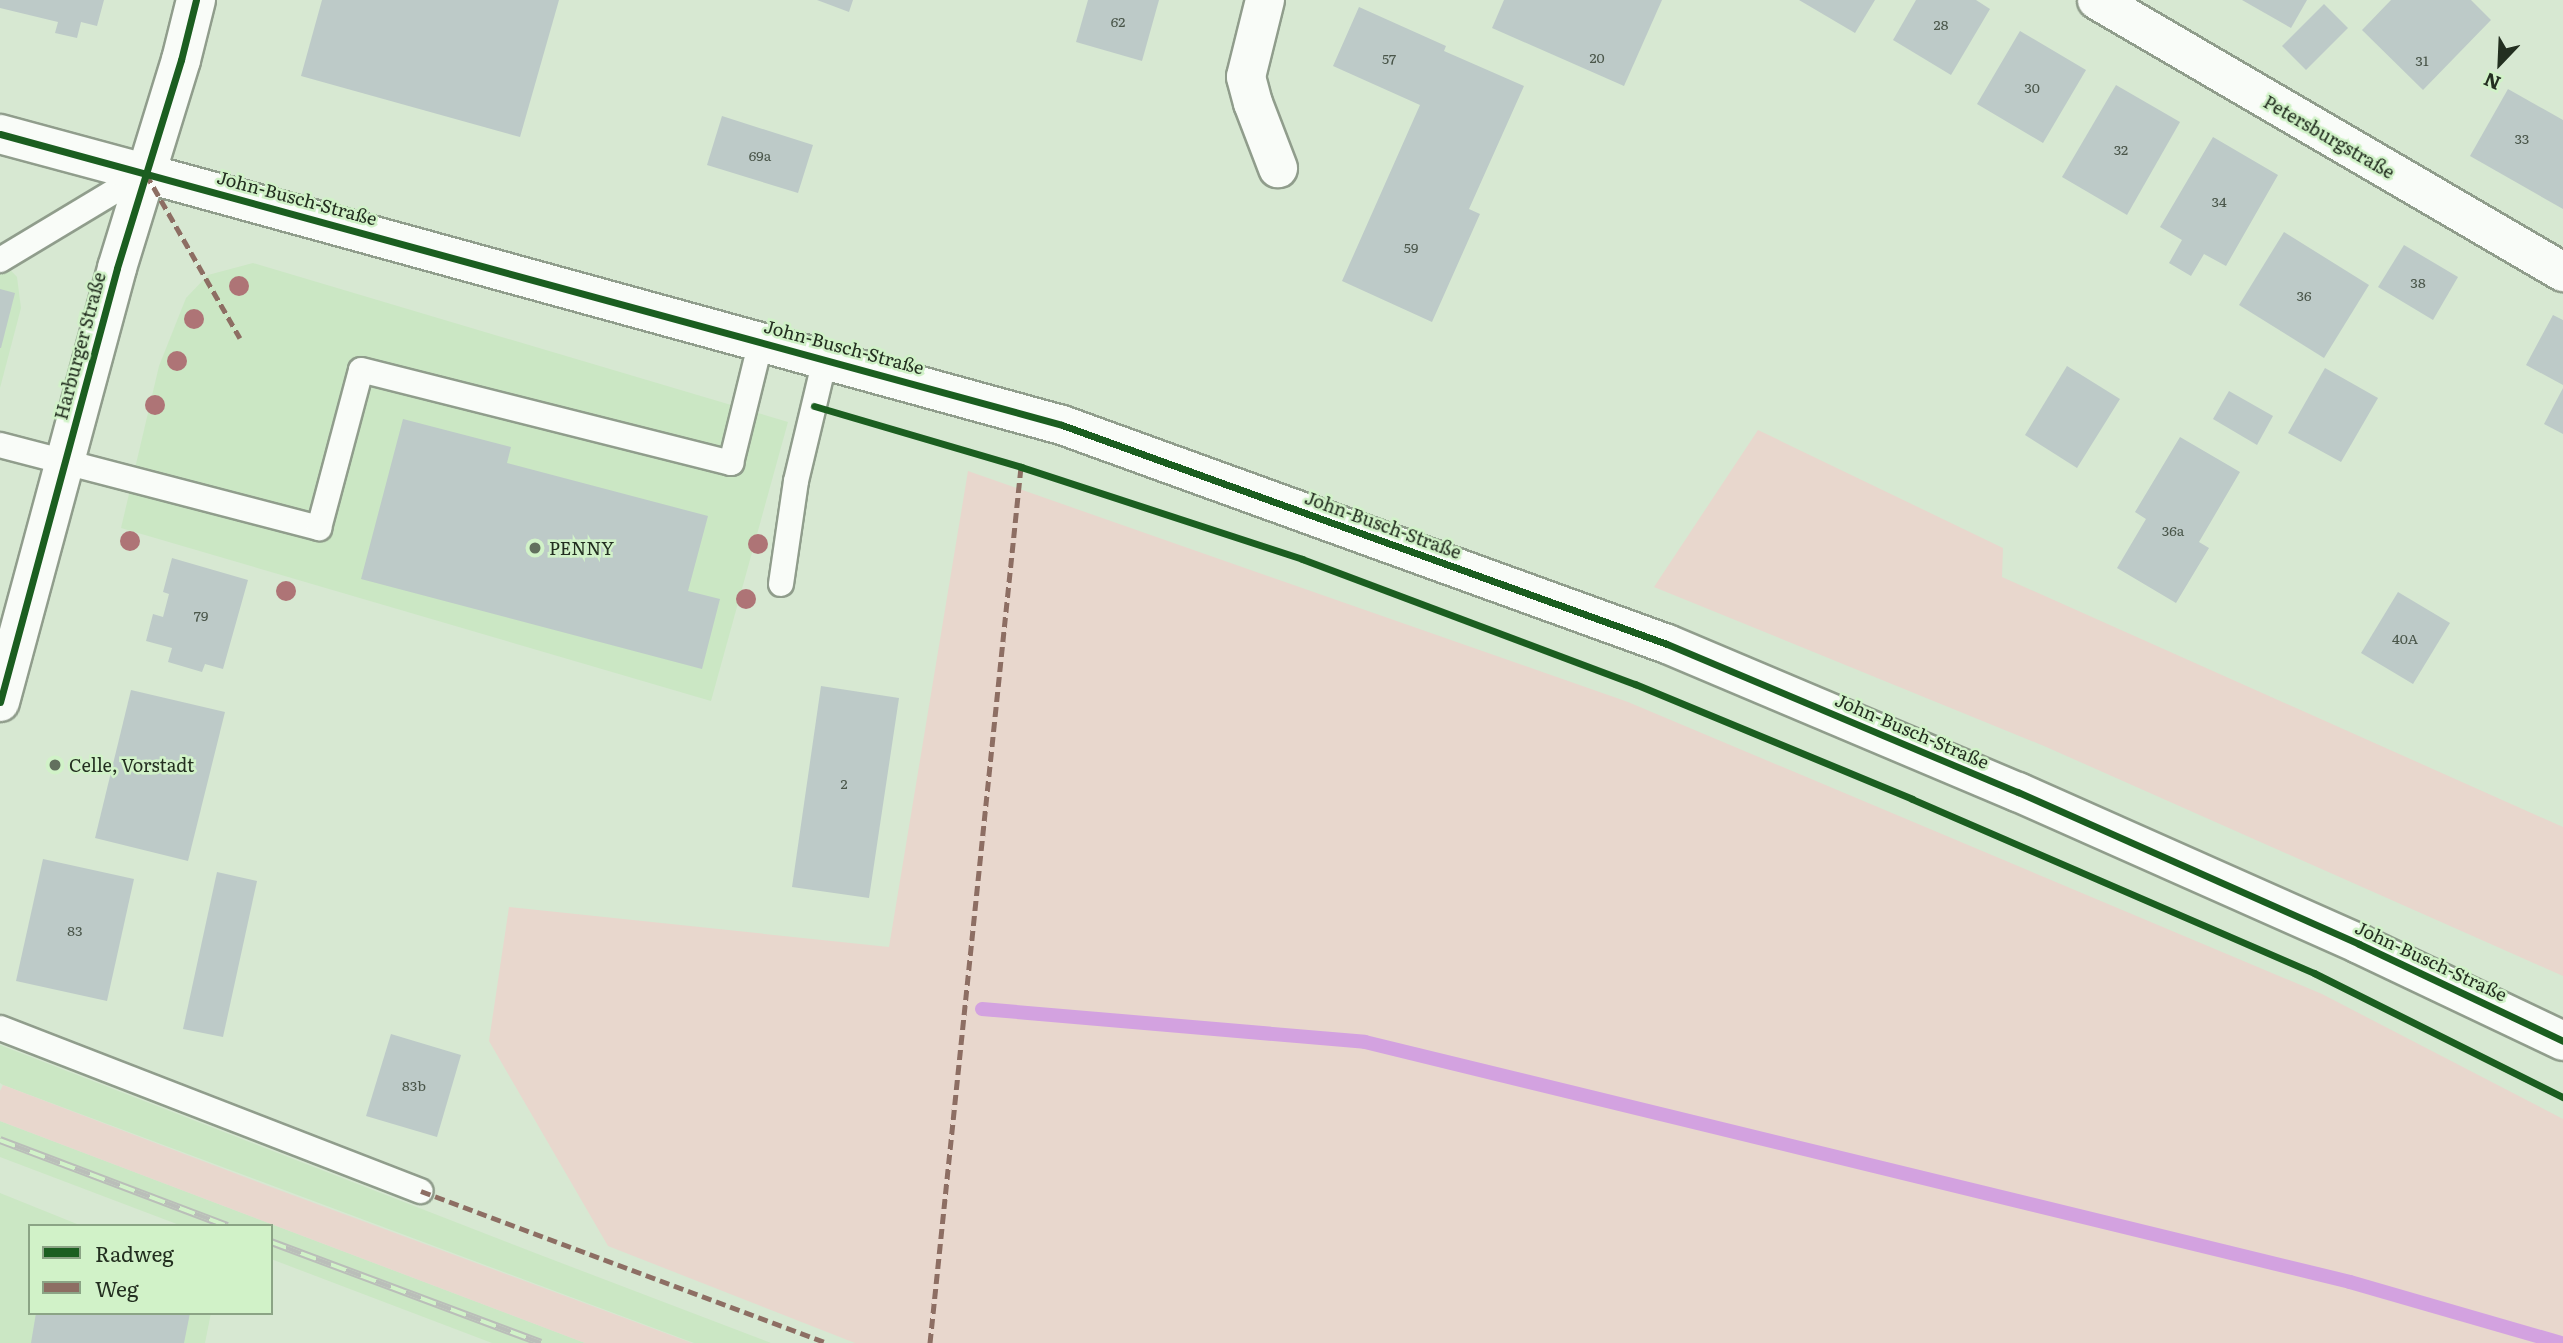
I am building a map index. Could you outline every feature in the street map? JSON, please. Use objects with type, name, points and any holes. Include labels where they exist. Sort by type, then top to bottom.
[{"type":"main road","name":"Harburger Straße","points":[[0,702],[145,173],[181,60],[196,0]]},
{"type":"main road","points":[[1265,0],[1247,77],[1253,103],[1278,168]]},
{"type":"main road","name":"Petersburgstraße","points":[[2097,0],[2562,269]]},
{"type":"main road","name":"John-Busch-Straße","points":[[0,134],[1062,425],[1667,644],[2018,792],[2359,944],[2563,1041]]},
{"type":"lane","points":[[0,260],[145,173]]},
{"type":"lane","points":[[0,445],[319,528],[361,370],[731,463],[761,341]]},
{"type":"lane","points":[[781,584],[796,481],[825,359]]},
{"type":"lane","points":[[0,1028],[421,1191]]},
{"type":"shaded area","points":[[0,259],[17,277],[21,308],[0,388]]},
{"type":"shaded area","points":[[253,263],[788,422],[711,701],[121,528],[159,366],[186,298],[208,275]]},
{"type":"shaded area","points":[[1758,430],[2003,548],[2002,577],[2563,827],[2563,976],[2044,746],[1654,587]]},
{"type":"shaded area","points":[[968,471],[1628,702],[2322,994],[2563,1119],[2563,1343],[855,1343],[608,1246],[489,1041],[509,907],[889,947]]},
{"type":"shaded area","points":[[0,1045],[771,1343],[694,1343],[3,1085],[0,1083]]},
{"type":"shaded area","points":[[3,1085],[692,1343],[585,1343],[0,1121],[0,1091]]},
{"type":"shaded area","points":[[0,1121],[271,1224],[177,1224],[0,1157]]},
{"type":"shaded area","points":[[0,1193],[77,1224],[28,1224],[28,1315],[211,1315],[205,1343],[0,1343]]},
{"type":"shaded area","points":[[273,1225],[585,1343],[492,1343],[273,1260]]},
{"type":"building","points":[[0,0],[104,0],[97,26],[81,22],[77,38],[55,33],[58,22],[0,8]]},
{"type":"building","points":[[322,0],[559,0],[520,137],[301,76]]},
{"type":"building","points":[[817,0],[853,0],[849,12]]},
{"type":"building","points":[[1088,0],[1159,0],[1142,61],[1076,42]]},
{"type":"building","points":[[1504,0],[1662,0],[1624,86],[1492,28]]},
{"type":"building","points":[[1799,0],[1875,0],[1855,33]]},
{"type":"building","points":[[1916,0],[1976,0],[1990,9],[1951,75],[1893,40]]},
{"type":"building","points":[[2242,0],[2307,0],[2291,28]]},
{"type":"building","points":[[2391,0],[2471,0],[2491,20],[2423,90],[2362,30]]},
{"type":"building","points":[[2324,4],[2348,28],[2306,70],[2282,46]]},
{"type":"building","points":[[1359,7],[1446,46],[1444,51],[1524,86],[1469,209],[1480,214],[1432,322],[1342,281],[1420,105],[1333,66]]},
{"type":"building","points":[[2020,31],[2086,70],[2043,143],[1977,104]]},
{"type":"building","points":[[2116,85],[2180,122],[2127,215],[2062,177]]},
{"type":"building","points":[[2508,89],[2563,120],[2563,209],[2470,156]]},
{"type":"building","points":[[722,116],[813,145],[798,193],[707,165]]},
{"type":"building","points":[[2213,137],[2278,175],[2226,266],[2204,254],[2191,276],[2169,263],[2182,240],[2160,227]]},
{"type":"building","points":[[2284,232],[2369,285],[2324,358],[2239,305]]},
{"type":"building","points":[[2404,245],[2458,277],[2433,320],[2378,287]]},
{"type":"building","points":[[0,289],[15,293],[1,348],[0,348]]},
{"type":"building","points":[[2553,315],[2563,320],[2563,385],[2526,365]]},
{"type":"building","points":[[2067,366],[2120,399],[2077,468],[2025,435]]},
{"type":"building","points":[[2325,368],[2378,398],[2341,462],[2288,433]]},
{"type":"building","points":[[2563,388],[2563,434],[2544,424]]},
{"type":"building","points":[[2229,391],[2273,416],[2257,445],[2213,419]]},
{"type":"building","name":"PENNY","points":[[403,419],[511,447],[507,463],[708,516],[688,591],[720,599],[702,669],[361,579]]},
{"type":"building","points":[[2180,437],[2240,472],[2199,542],[2209,548],[2176,603],[2117,568],[2146,519],[2135,512]]},
{"type":"building","points":[[172,558],[248,580],[223,669],[205,664],[202,672],[168,662],[172,648],[146,641],[153,614],[163,617],[169,594],[163,592]]},
{"type":"building","points":[[2398,592],[2450,623],[2413,684],[2361,653]]},
{"type":"building","points":[[821,686],[899,698],[869,898],[792,887]]},
{"type":"building","points":[[131,690],[225,712],[188,861],[95,838]]},
{"type":"building","points":[[43,859],[134,879],[107,1001],[16,981]]},
{"type":"building","points":[[217,872],[257,881],[223,1037],[183,1029]]},
{"type":"building","points":[[391,1034],[461,1055],[437,1137],[366,1116]]},
{"type":"building","points":[[36,1315],[190,1315],[184,1343],[31,1343]]},
{"type":"waterway","points":[[982,1009],[1365,1042],[2350,1282],[2562,1343]]},
{"type":"railway","points":[[0,1140],[222,1224]]},
{"type":"railway","points":[[273,1243],[541,1343]]},
{"type":"marked path","points":[[146,174],[240,338]]},
{"type":"marked path","points":[[930,1343],[1021,467]]},
{"type":"marked path","points":[[421,1191],[828,1343]]},
{"type":"cycle path","points":[[0,702],[117,268],[181,60],[196,0]]},
{"type":"cycle path","points":[[0,134],[1062,425],[1667,644],[2018,792],[2359,944],[2563,1041]]},
{"type":"cycle path","points":[[814,406],[1021,467],[1302,559],[1635,684],[1912,799],[2314,973],[2563,1097]]},
{"type":"place","name":"PENNY","points":[[535,548]]},
{"type":"place","name":"Celle, Vorstadt","points":[[55,765]]}]
